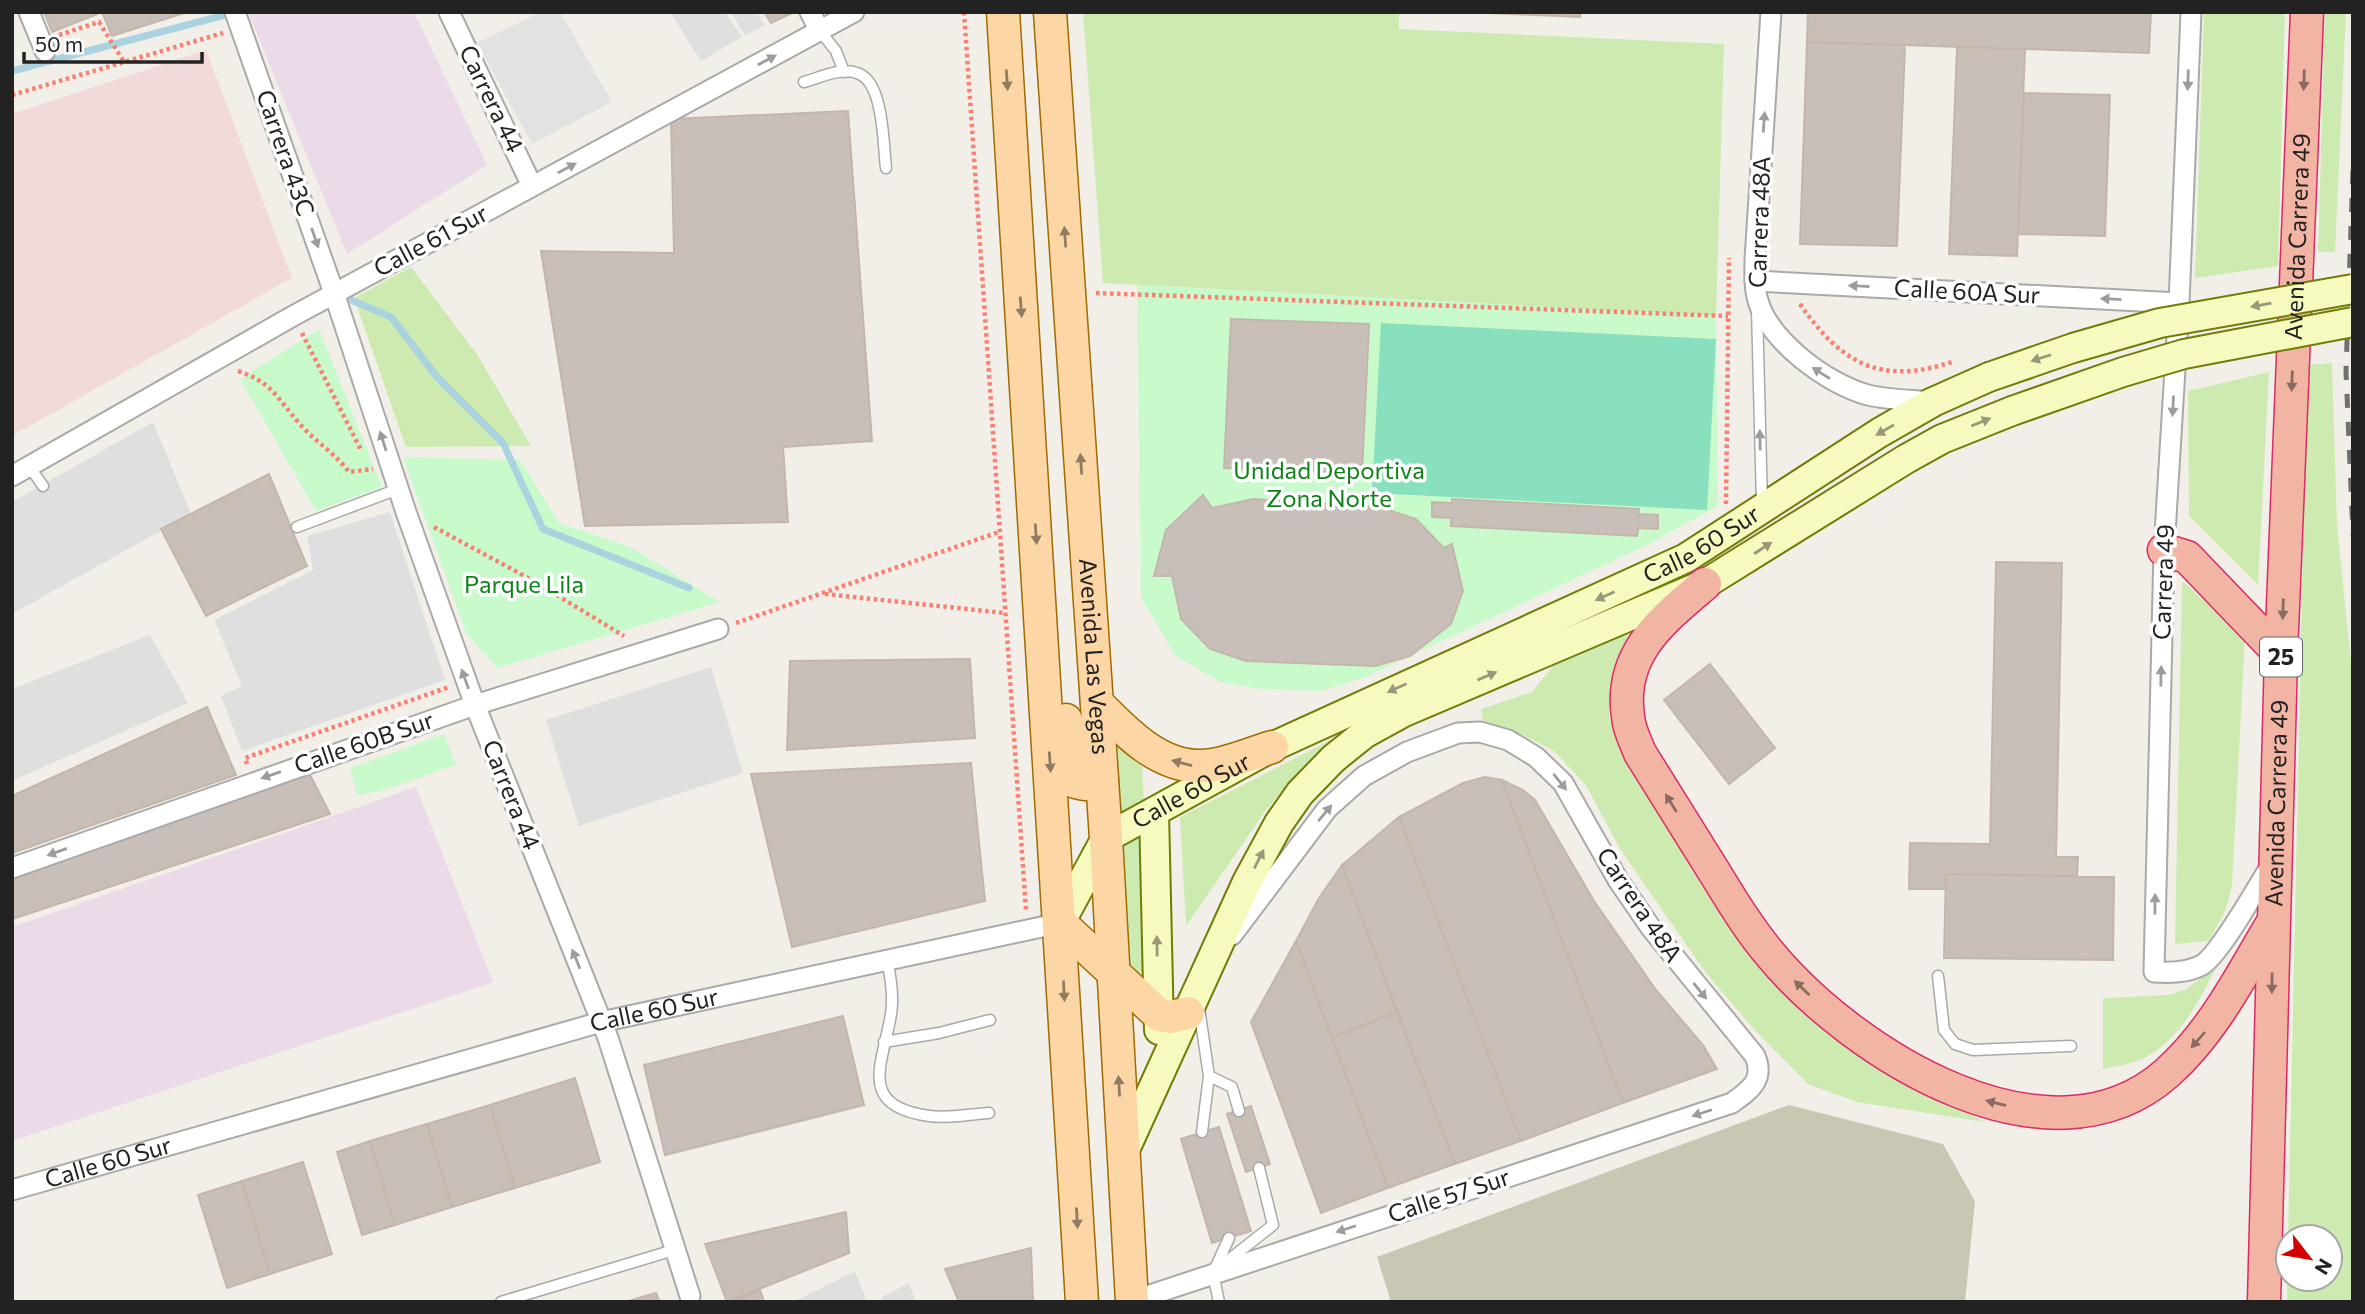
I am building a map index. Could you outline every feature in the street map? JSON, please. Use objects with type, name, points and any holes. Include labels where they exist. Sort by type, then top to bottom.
[{"type":"highway","name":"Avenida Carrera 49","points":[[2264,1302],[2281,655],[2307,12]]},
{"type":"highway","points":[[2164,550],[2187,557],[2281,655]]},
{"type":"highway","points":[[1705,584],[1673,611],[1638,651],[1627,691],[1629,722],[1640,754],[1747,924],[1770,954],[1799,986],[1831,1015],[1914,1070],[1975,1098],[2007,1106],[2071,1114],[2106,1107],[2134,1095],[2165,1074],[2191,1049],[2214,1022],[2273,920]]},
{"type":"main road","name":"Avenida Las Vegas","points":[[1003,12],[1082,1302]]},
{"type":"main road","name":"Avenida Las Vegas","points":[[1050,12],[1106,838],[1132,1301]]},
{"type":"main road","name":"Calle 60 Sur","points":[[1060,923],[1106,838],[1272,747],[1664,569],[1933,402],[1989,377],[2073,348],[2160,323],[2353,289]]},
{"type":"main road","name":"Calle 60 Sur","points":[[1181,1006],[1210,965],[1247,882],[1279,823],[1300,793],[1333,759],[1364,734],[1425,703],[1705,584],[1942,439],[2123,372],[2185,354],[2353,322]]},
{"type":"main road","points":[[1041,625],[1065,708],[1074,779],[1079,784],[1102,782]]},
{"type":"main road","points":[[1097,703],[1149,750],[1180,762],[1197,766],[1213,764],[1272,747]]},
{"type":"main road","points":[[1123,1154],[1160,1073],[1181,1006],[1154,812]]},
{"type":"main road","points":[[1060,923],[1113,972],[1181,1006]]},
{"type":"street","points":[[29,12],[43,46]]},
{"type":"street","name":"Carrera 44","points":[[449,12],[495,92],[533,186]]},
{"type":"street","points":[[810,12],[820,31]]},
{"type":"street","name":"Calle 61 Sur","points":[[12,476],[334,293],[854,12]]},
{"type":"street","name":"Carrera 48A","points":[[1771,12],[1756,290],[1780,338],[1807,364],[1838,383],[1867,395],[1933,402]]},
{"type":"street","name":"Carrera 49","points":[[2191,12],[2179,303],[2164,550],[2154,972],[2188,971],[2203,964],[2218,948],[2276,858]]},
{"type":"street","name":"Carrera 43C","points":[[238,20],[334,293]]},
{"type":"street","name":"Calle 60A Sur","points":[[1756,290],[2179,303]]},
{"type":"street","name":"Carrera 44","points":[[334,293],[398,489],[466,681],[601,1022],[690,1296]]},
{"type":"street","name":"Calle 60B Sur","points":[[12,868],[475,705],[718,629]]},
{"type":"street","name":"Calle 60 Sur","points":[[1210,965],[1327,810],[1364,776],[1407,752],[1458,733],[1480,732],[1508,740]]},
{"type":"street","name":"Carrera 48A","points":[[1508,740],[1536,757],[1563,783],[1618,880],[1644,918],[1755,1056],[1759,1066],[1757,1078]]},
{"type":"street","name":"Calle 60 Sur","points":[[12,1190],[601,1022],[1060,923]]},
{"type":"street","name":"Calle 57 Sur","points":[[1132,1301],[1731,1103],[1749,1091],[1757,1078]]},
{"type":"lane","points":[[820,31],[836,51],[844,72]]},
{"type":"lane","points":[[804,82],[844,72],[858,73],[870,82],[877,97],[886,168]]},
{"type":"lane","points":[[1756,290],[1762,508]]},
{"type":"lane","points":[[29,466],[43,486]]},
{"type":"lane","points":[[297,527],[398,489]]},
{"type":"lane","points":[[887,960],[892,982],[892,1012],[878,1075],[886,1099],[895,1108],[931,1117],[989,1113]]},
{"type":"lane","points":[[1938,976],[1944,1030],[1955,1044],[1973,1050],[2071,1046]]},
{"type":"lane","points":[[1181,1006],[1209,1076],[1202,1132]]},
{"type":"lane","points":[[884,1042],[939,1033],[990,1020]]},
{"type":"lane","points":[[1209,1076],[1232,1087],[1239,1111]]},
{"type":"lane","points":[[1213,1273],[1273,1225],[1259,1168]]},
{"type":"lane","points":[[1219,1302],[1213,1273],[1229,1238]]},
{"type":"lane","points":[[501,1302],[674,1250]]},
{"type":"path","points":[[964,12],[1024,886]]},
{"type":"path","points":[[12,96],[123,61],[238,20]]},
{"type":"path","points":[[43,46],[99,22],[123,61]]},
{"type":"path","points":[[1726,510],[1729,258]]},
{"type":"path","points":[[1088,292],[1728,316]]},
{"type":"path","points":[[1800,304],[1818,330],[1842,353],[1872,366],[1892,372],[1929,370],[1961,359]]},
{"type":"path","points":[[293,316],[371,470]]},
{"type":"path","points":[[236,370],[255,377],[279,396],[299,424],[338,458],[349,472],[391,467]]},
{"type":"path","points":[[406,512],[532,580],[648,651]]},
{"type":"path","points":[[718,629],[999,532]]},
{"type":"path","points":[[823,593],[1005,613]]},
{"type":"path","points":[[256,781],[244,758],[466,681]]},
{"type":"shaded area","points":[[248,12],[414,12],[487,165],[347,254]]},
{"type":"shaded area","points":[[541,12],[560,12],[612,102],[532,144],[477,43]]},
{"type":"shaded area","points":[[670,12],[725,12],[742,37],[701,61]]},
{"type":"shaded area","points":[[731,12],[757,12],[764,25],[745,36]]},
{"type":"shaded area","points":[[206,50],[292,278],[12,436],[12,114]]},
{"type":"shaded area","points":[[153,422],[191,514],[12,614],[12,502]]},
{"type":"shaded area","points":[[390,512],[445,680],[242,751],[221,696],[242,686],[214,620],[313,570],[307,536]]},
{"type":"shaded area","points":[[150,635],[188,703],[12,781],[12,689]]},
{"type":"shaded area","points":[[711,667],[743,773],[579,826],[546,720]]},
{"type":"shaded area","points":[[416,787],[493,982],[12,1141],[12,927]]},
{"type":"shaded area","points":[[1789,1105],[1943,1144],[1975,1201],[1965,1302],[1391,1302],[1377,1257]]},
{"type":"shaded area","points":[[855,1271],[867,1302],[793,1302]]},
{"type":"shaded area","points":[[909,1283],[916,1302],[884,1302],[882,1297]]},
{"type":"green space","points":[[1083,12],[1399,12],[1399,29],[1724,44],[1716,316],[1103,283]]},
{"type":"green space","points":[[2204,12],[2285,12],[2278,266],[2195,278]]},
{"type":"green space","points":[[2325,12],[2346,12],[2335,252],[2318,252]]},
{"type":"green space","points":[[411,267],[478,356],[531,446],[406,447],[354,298]]},
{"type":"green space","name":"Unidad Deportiva Zona Norte","points":[[1137,285],[1716,316],[1718,506],[1647,545],[1363,678],[1321,691],[1261,689],[1220,682],[1175,655],[1141,597]]},
{"type":"green space","points":[[1381,323],[1716,339],[1707,510],[1372,493]]},
{"type":"green space","points":[[319,329],[382,487],[316,511],[240,379]]},
{"type":"green space","points":[[2332,363],[2337,525],[2353,682],[2353,1302],[2287,1302],[2287,1293],[2344,1293],[2344,1223],[2288,1223],[2307,365]]},
{"type":"green space","points":[[2269,372],[2258,585],[2189,516],[2188,391]]},
{"type":"green space","name":"Parque Lila","points":[[403,457],[520,460],[559,523],[630,547],[720,602],[497,668],[466,633]]},
{"type":"green space","points":[[2182,581],[2245,636],[2232,886],[2226,909],[2209,941],[2175,944]]},
{"type":"green space","points":[[1637,631],[1614,677],[1609,715],[1624,756],[1703,888],[1751,957],[1810,1015],[1864,1058],[1985,1122],[1857,1102],[1808,1084],[1751,1026],[1706,973],[1622,852],[1585,784],[1554,751],[1521,734],[1484,726],[1481,709],[1532,692],[1556,662]]},
{"type":"green space","points":[[1352,729],[1300,770],[1266,810],[1186,926],[1180,817]]},
{"type":"green space","points":[[444,734],[456,765],[381,791],[357,795],[350,768]]},
{"type":"green space","points":[[1110,737],[1142,766],[1152,972],[1121,973]]},
{"type":"green space","points":[[2219,963],[2189,1016],[2170,1039],[2141,1059],[2103,1069],[2103,998],[2168,995],[2185,990]]},
{"type":"building","points":[[44,12],[102,12],[52,32]]},
{"type":"building","points":[[102,12],[187,12],[112,36]]},
{"type":"building","points":[[764,12],[794,12],[771,23]]},
{"type":"building","points":[[1465,12],[1580,12],[1580,17]]},
{"type":"building","points":[[1808,12],[2151,12],[2149,53],[1807,42]]},
{"type":"building","points":[[1807,42],[1905,45],[1897,246],[1800,244]]},
{"type":"building","points":[[1957,47],[2025,49],[2017,256],[1949,254]]},
{"type":"building","points":[[2024,93],[2110,95],[2105,236],[2018,234]]},
{"type":"building","points":[[848,111],[872,441],[783,447],[788,522],[585,526],[541,251],[674,253],[671,119]]},
{"type":"building","points":[[1231,319],[1369,324],[1362,473],[1224,468]]},
{"type":"building","points":[[269,474],[307,566],[206,616],[161,529]]},
{"type":"building","points":[[1203,495],[1212,508],[1253,499],[1379,507],[1416,519],[1444,548],[1452,544],[1463,591],[1451,624],[1410,656],[1375,666],[1246,661],[1210,649],[1181,619],[1172,576],[1154,576],[1166,530]]},
{"type":"building","points":[[1452,499],[1639,509],[1638,514],[1658,515],[1658,529],[1638,528],[1637,536],[1451,526],[1451,518],[1432,517],[1432,502],[1452,503]]},
{"type":"building","points":[[1996,562],[2062,563],[2056,857],[2078,857],[2077,876],[1946,874],[1946,889],[1909,889],[1910,843],[1990,844]]},
{"type":"building","points":[[970,659],[975,738],[787,750],[790,661]]},
{"type":"building","points":[[1710,664],[1775,748],[1729,784],[1664,700]]},
{"type":"building","points":[[207,707],[236,775],[12,853],[12,796]]},
{"type":"building","points":[[971,763],[985,901],[792,947],[751,774]]},
{"type":"building","points":[[309,773],[330,814],[12,919],[12,873]]},
{"type":"building","points":[[1485,777],[1502,780],[1623,1103],[1521,1141],[1399,817],[1463,783]]},
{"type":"building","points":[[1502,780],[1523,790],[1535,800],[1594,901],[1656,990],[1703,1045],[1717,1069],[1623,1103]]},
{"type":"building","points":[[1399,817],[1521,1141],[1455,1164],[1342,865]]},
{"type":"building","points":[[1342,865],[1397,1012],[1332,1038],[1296,941],[1319,898]]},
{"type":"building","points":[[1946,874],[2114,877],[2113,960],[1944,958]]},
{"type":"building","points":[[1296,941],[1388,1188],[1321,1213],[1251,1022]]},
{"type":"building","points":[[1397,1012],[1455,1164],[1388,1188],[1332,1038]]},
{"type":"building","points":[[843,1016],[864,1105],[665,1155],[644,1065]]},
{"type":"building","points":[[575,1078],[600,1162],[515,1188],[490,1105]]},
{"type":"building","points":[[490,1105],[515,1188],[452,1207],[427,1124]]},
{"type":"building","points":[[1251,1106],[1270,1164],[1246,1172],[1227,1114]]},
{"type":"building","points":[[427,1124],[452,1207],[395,1225],[370,1141]]},
{"type":"building","points":[[1219,1127],[1251,1231],[1212,1243],[1181,1139]]},
{"type":"building","points":[[370,1141],[395,1225],[362,1235],[337,1152]]},
{"type":"building","points":[[303,1162],[332,1254],[270,1274],[242,1181]]},
{"type":"building","points":[[242,1181],[270,1274],[227,1288],[198,1195]]},
{"type":"building","points":[[846,1212],[849,1253],[727,1302],[705,1244]]},
{"type":"building","points":[[1031,1248],[1033,1302],[959,1302],[945,1269]]},
{"type":"building","points":[[760,1290],[764,1302],[731,1302]]},
{"type":"building","points":[[656,1293],[660,1302],[625,1302]]},
{"type":"waterway","points":[[12,71],[225,15]]},
{"type":"waterway","points":[[351,300],[391,317],[437,377],[503,443],[543,529],[689,588]]},
{"type":"railway","points":[[2353,170],[2346,371],[2353,535]]}]
